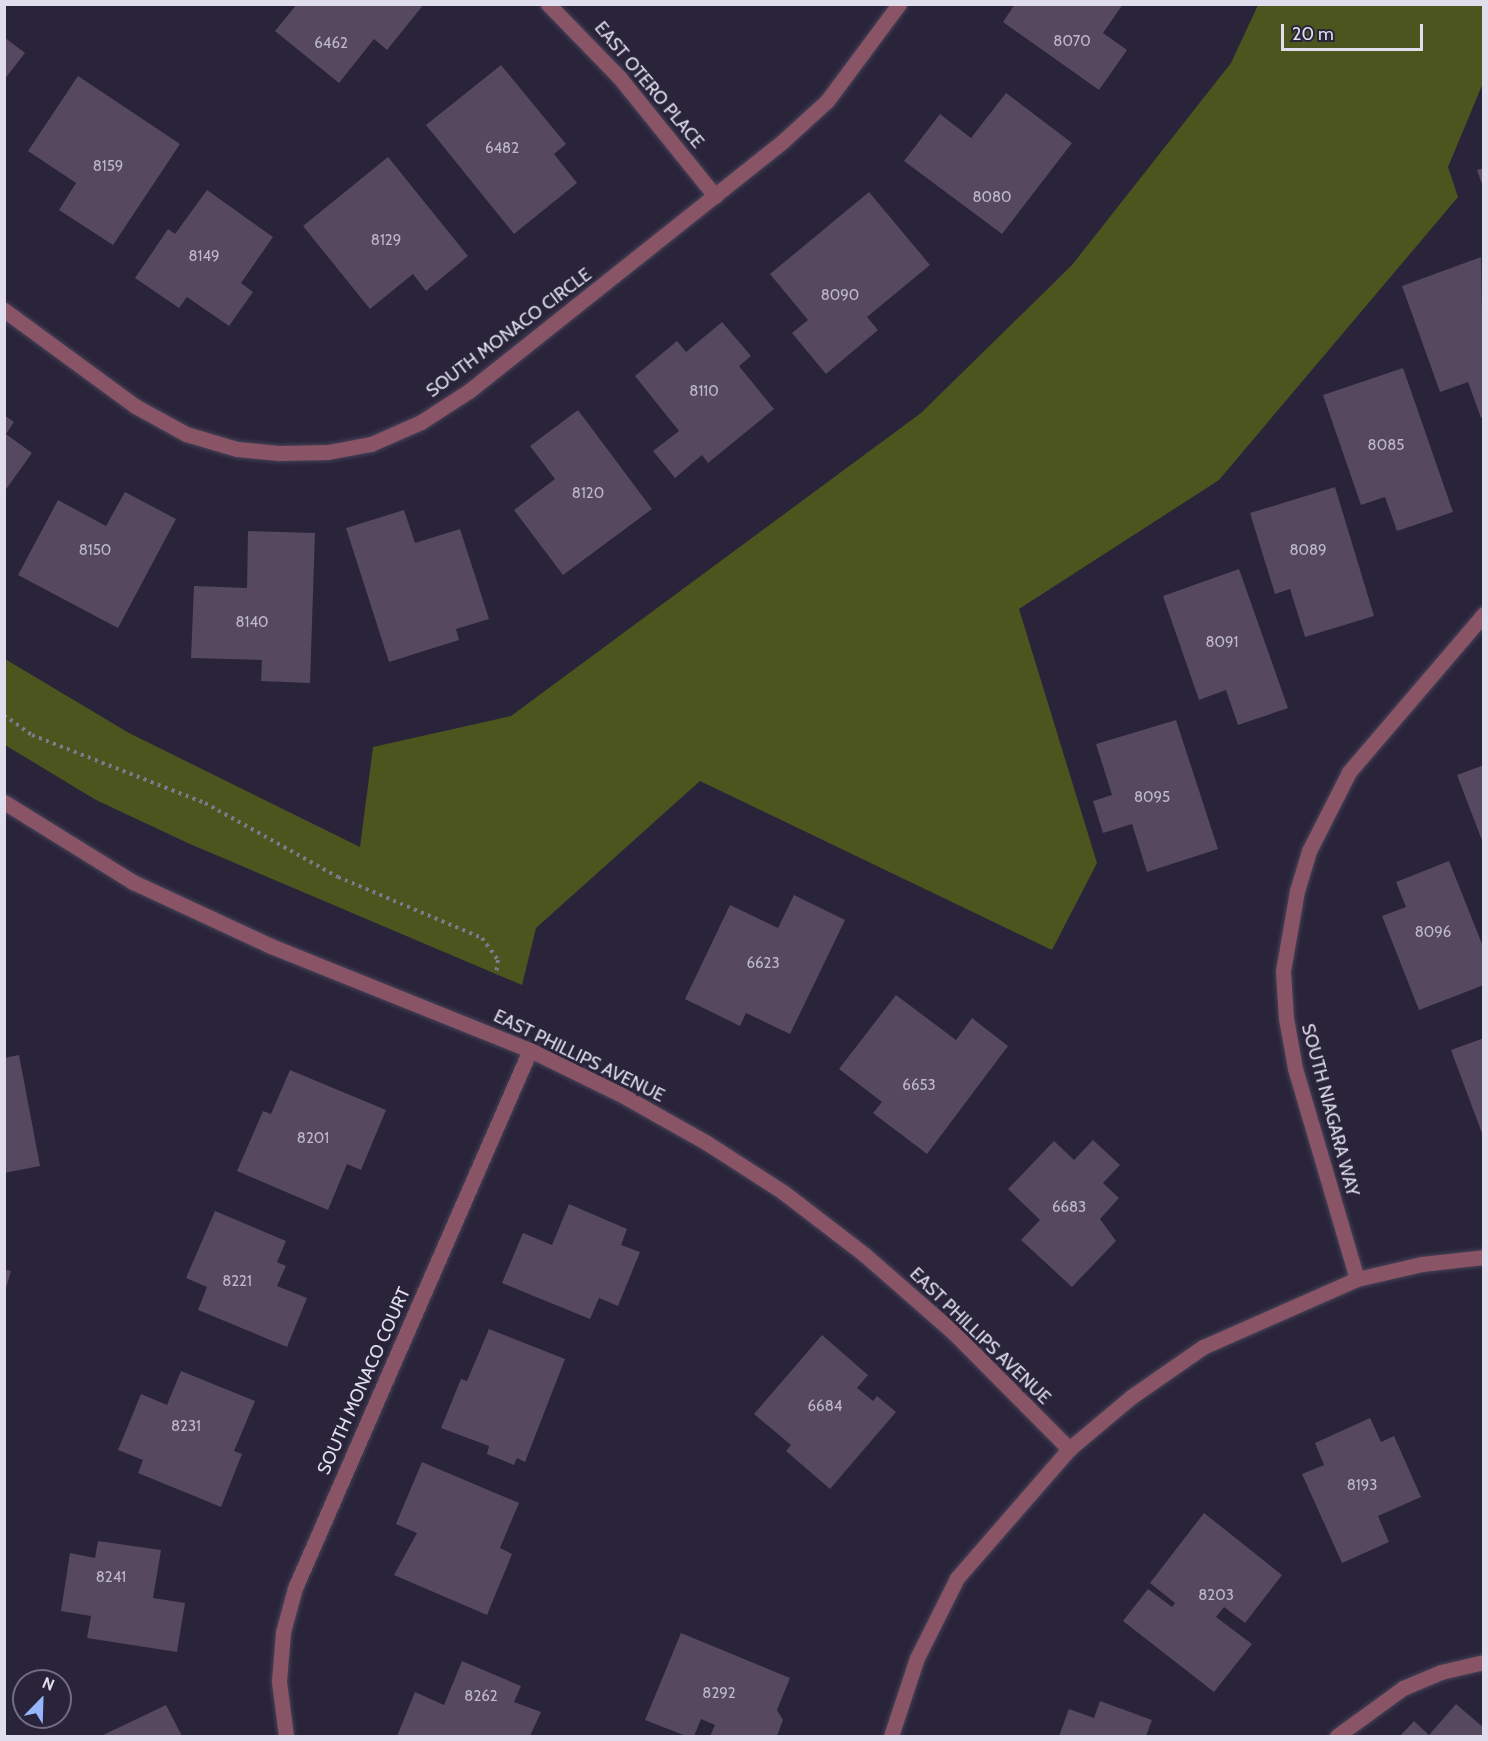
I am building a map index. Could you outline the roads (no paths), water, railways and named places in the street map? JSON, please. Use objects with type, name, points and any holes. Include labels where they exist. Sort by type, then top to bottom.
[{"type":"street","name":"EAST OTERO PLACE","points":[[548,4],[619,77],[715,196]]},
{"type":"street","name":"SOUTH MONACO CIRCLE","points":[[4,310],[135,406],[186,434],[237,449],[328,452],[391,435],[421,422],[469,391],[715,196],[827,101],[899,4]]},
{"type":"street","name":"SOUTH NIAGARA WAY","points":[[1357,1280],[1295,1068],[1286,1018],[1283,971],[1297,891],[1309,851],[1349,772],[1484,614]]},
{"type":"street","name":"EAST PHILLIPS AVENUE","points":[[4,802],[133,882],[271,946],[530,1050],[668,1121],[783,1192],[865,1255],[953,1332],[1069,1449]]},
{"type":"street","name":"SOUTH MONACO COURT","points":[[286,1737],[279,1681],[283,1632],[296,1588],[530,1050]]},
{"type":"street","points":[[891,1737],[917,1658],[957,1578],[1069,1449],[1131,1397],[1203,1347],[1357,1280],[1422,1264],[1484,1257]]},
{"type":"street","points":[[1337,1737],[1403,1688],[1441,1672],[1484,1662]]}]
